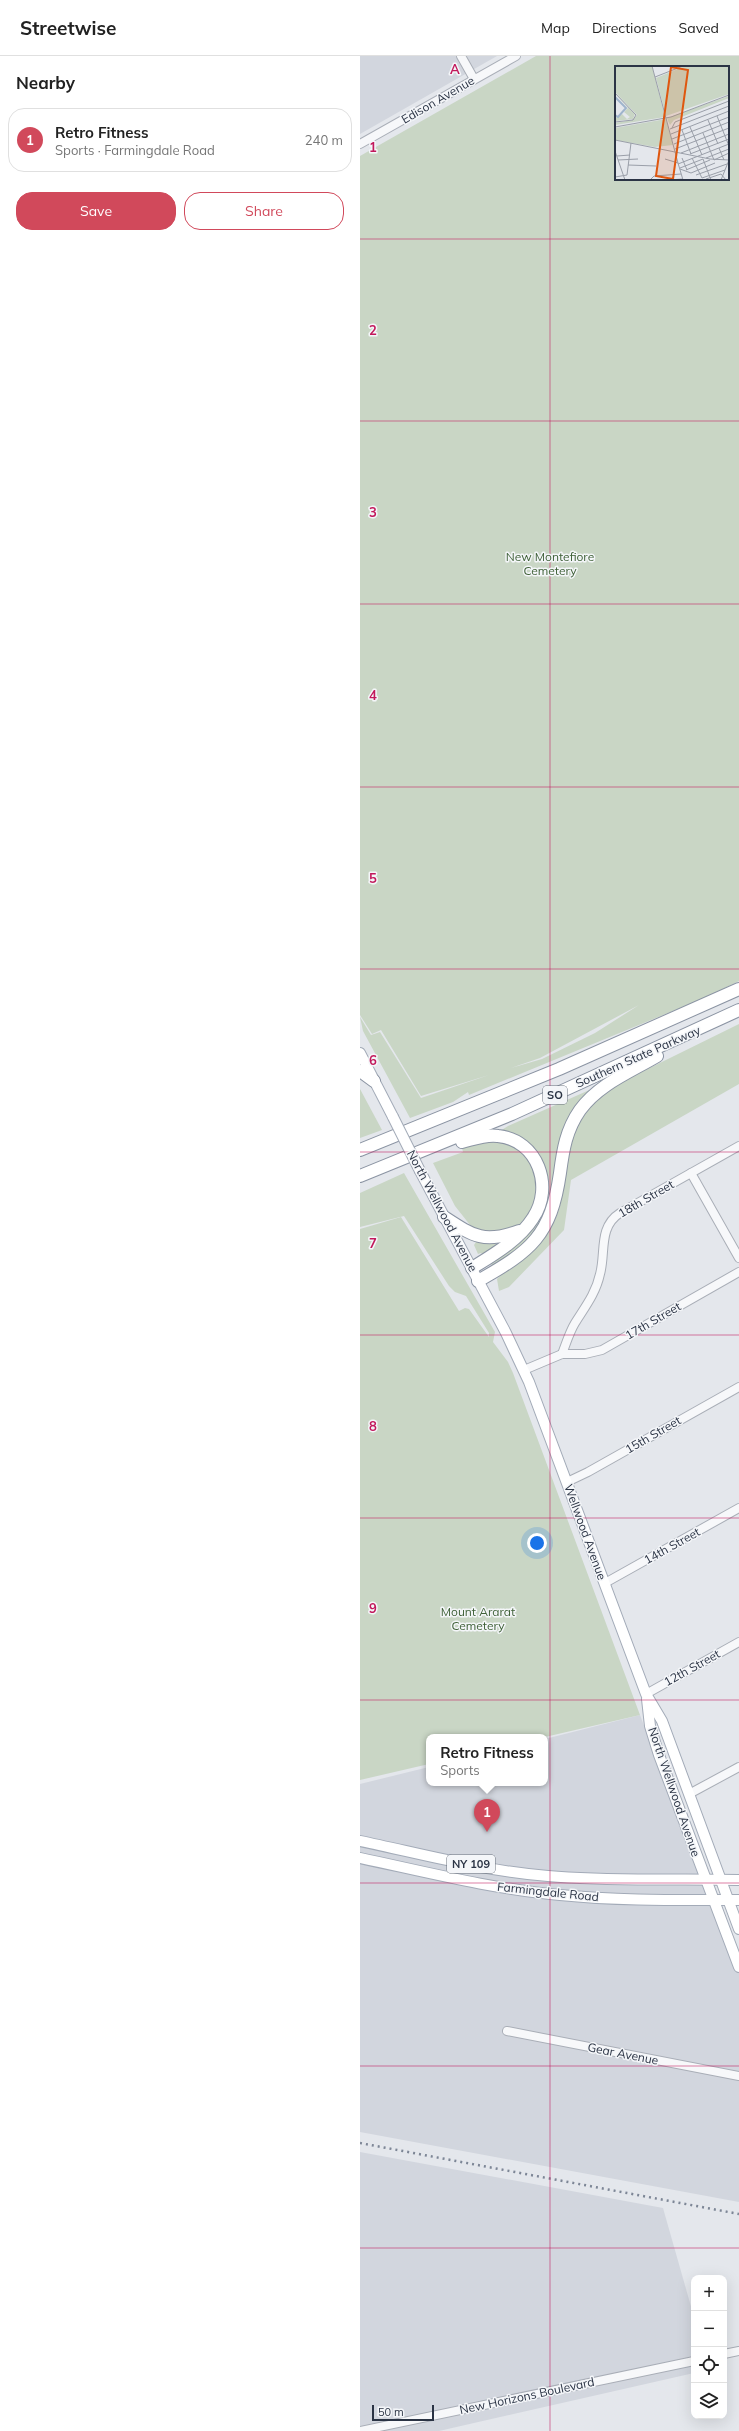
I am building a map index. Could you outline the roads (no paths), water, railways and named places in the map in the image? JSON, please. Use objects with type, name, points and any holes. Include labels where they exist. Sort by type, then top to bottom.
[{"type":"highway","name":"Southern State Parkway","points":[[360,1150],[559,1069],[739,989]]},
{"type":"highway","name":"Southern State Parkway","points":[[360,1176],[417,1154],[693,1032],[739,1010]]},
{"type":"highway","points":[[478,1281],[522,1255],[544,1228],[555,1203],[567,1134],[586,1103],[609,1083],[634,1070],[693,1032]]},
{"type":"highway","points":[[360,1071],[374,1081]]},
{"type":"highway","points":[[360,1144],[422,1126]]},
{"type":"highway","points":[[417,1154],[488,1136],[505,1137],[520,1143],[532,1154],[537,1163],[543,1184],[539,1208],[525,1228],[509,1243],[472,1268]]},
{"type":"highway","points":[[444,1217],[472,1235],[487,1238],[502,1237],[525,1228]]},
{"type":"main road","name":"North Wellwood Avenue","points":[[360,1053],[524,1370]]},
{"type":"main road","name":"Wellwood Avenue","points":[[524,1370],[646,1694]]},
{"type":"main road","name":"North Wellwood Avenue","points":[[646,1694],[662,1721],[739,1929]]},
{"type":"main road","name":"North Wellwood Avenue","points":[[646,1694],[650,1726],[712,1900],[739,1967]]},
{"type":"main road","name":"Farmingdale Road","points":[[360,1841],[459,1862],[538,1875],[584,1879],[739,1880]]},
{"type":"main road","name":"Farmingdale Road","points":[[360,1858],[480,1884],[559,1895],[619,1899],[739,1900]]},
{"type":"street","points":[[461,56],[474,79]]},
{"type":"street","name":"Edison Avenue","points":[[360,144],[516,56]]},
{"type":"street","name":"18th Street","points":[[562,1354],[574,1324],[598,1282],[603,1261],[605,1233],[609,1222],[620,1213],[739,1146]]},
{"type":"street","points":[[691,1173],[739,1258]]},
{"type":"street","name":"17th Street","points":[[562,1354],[585,1354],[602,1350],[739,1272]]},
{"type":"street","points":[[524,1370],[562,1354]]},
{"type":"street","name":"15th Street","points":[[567,1482],[588,1472],[739,1387]]},
{"type":"street","name":"14th Street","points":[[605,1584],[739,1508]]},
{"type":"street","name":"12th Street","points":[[646,1694],[739,1642]]},
{"type":"street","points":[[689,1794],[739,1767]]},
{"type":"street","name":"Gear Avenue","points":[[507,2031],[739,2076]]},
{"type":"street","points":[[727,2353],[739,2351]]},
{"type":"street","name":"New Horizons Boulevard","points":[[360,2431],[691,2362]]},
{"type":"railway","points":[[360,2143],[739,2214]]},
{"type":"place","name":"Retro Fitness","points":[[487,1832]]},
{"type":"park label","name":"New Montefiore Cemetery","points":[[550,564]]},
{"type":"park label","name":"Mount Ararat Cemetery","points":[[478,1619]]}]
